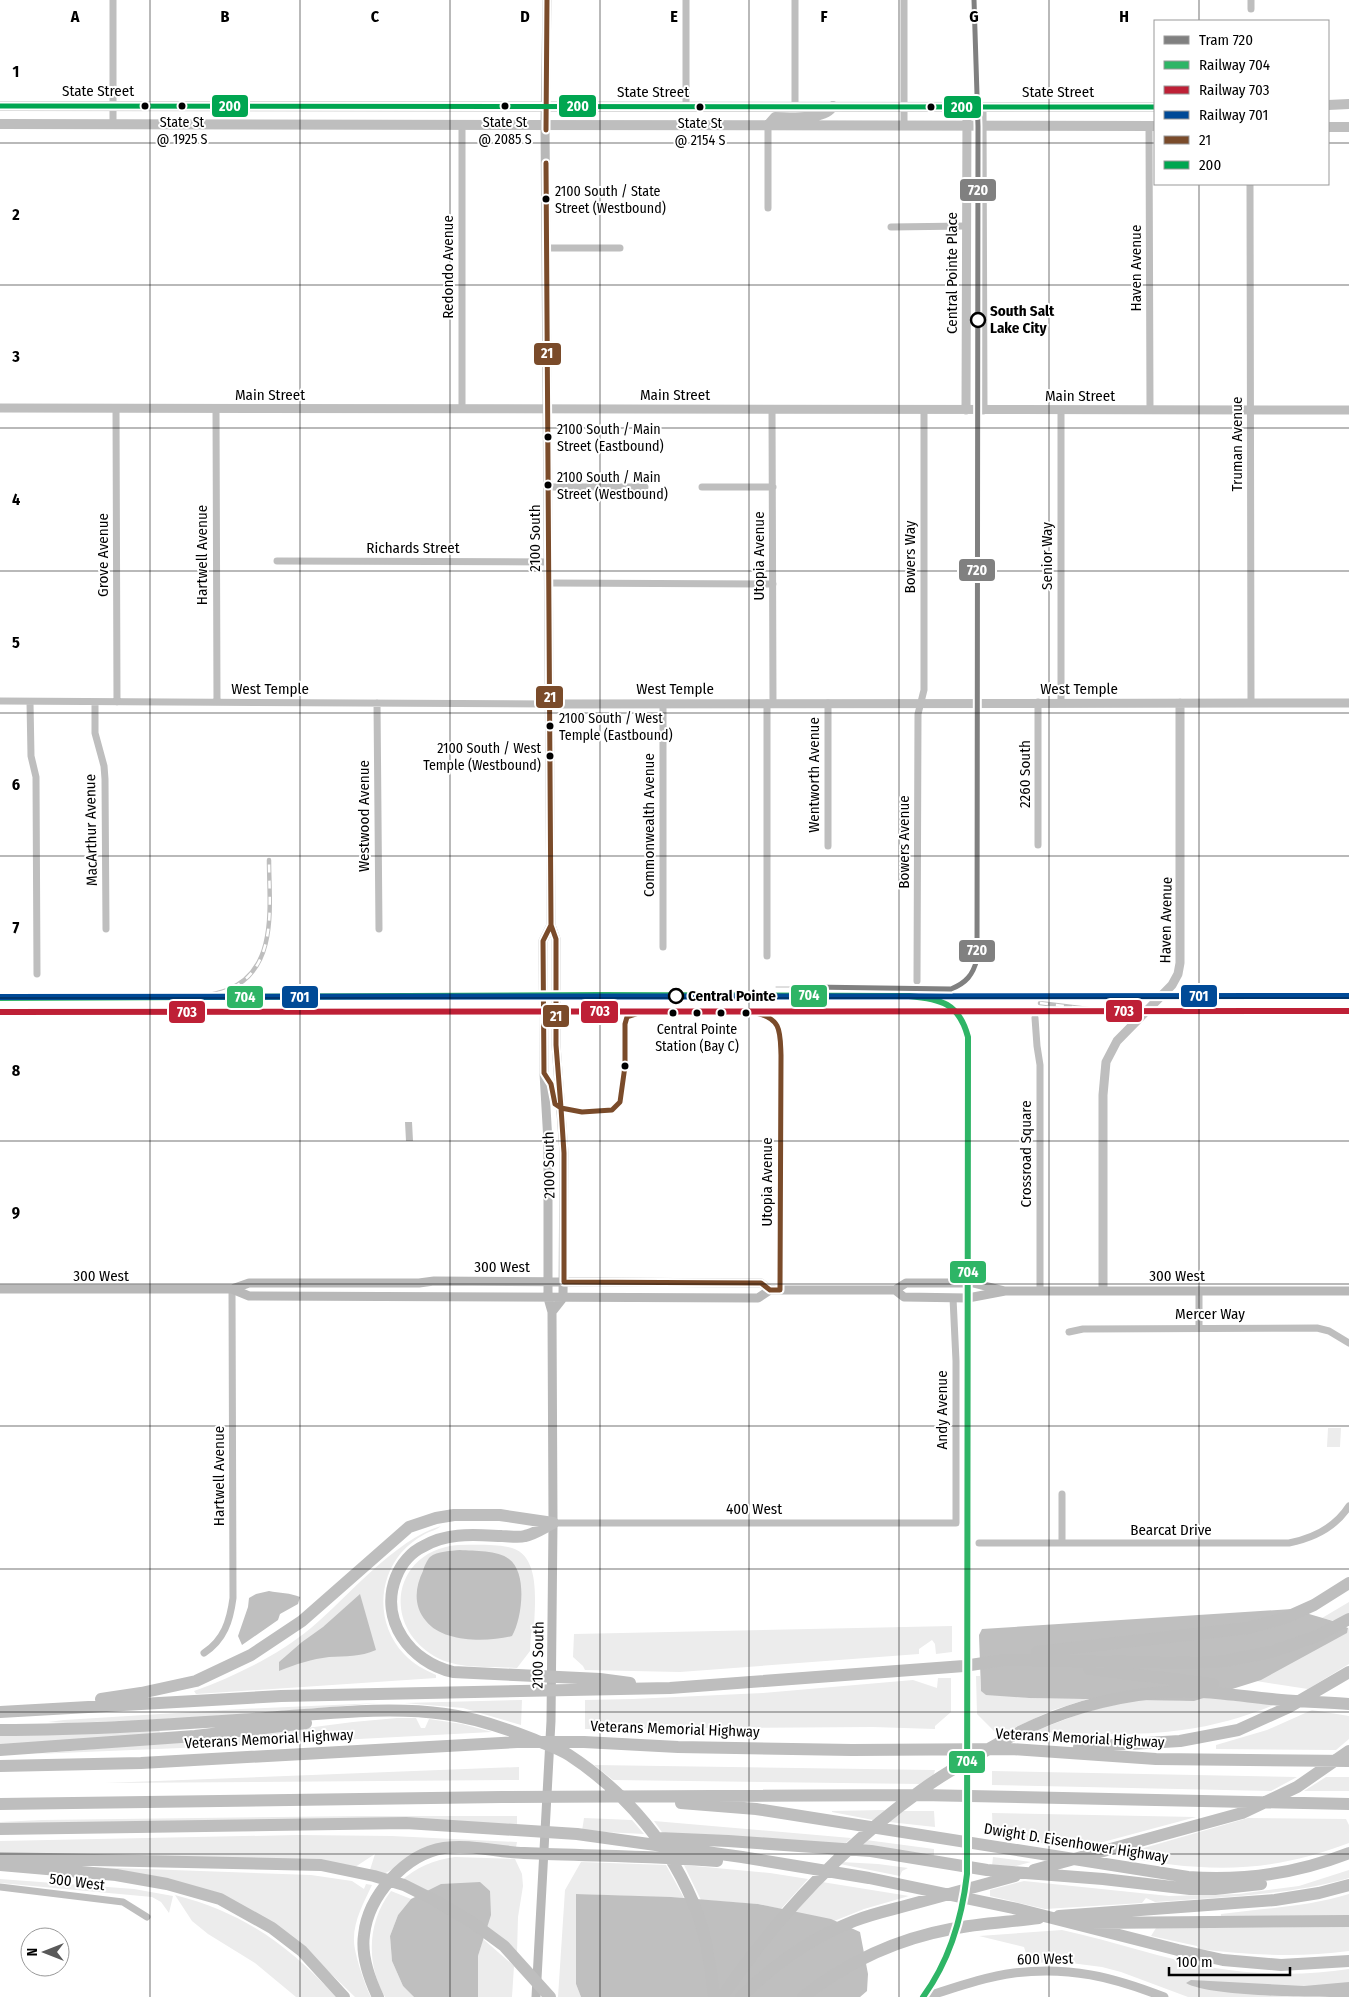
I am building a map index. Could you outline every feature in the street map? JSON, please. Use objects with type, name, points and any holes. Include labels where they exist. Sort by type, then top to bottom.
[{"type":"highway","points":[[14,1712],[141,1693],[196,1681],[251,1656],[302,1621],[409,1527],[436,1518],[454,1515],[500,1515],[553,1523]]},
{"type":"highway","points":[[553,1523],[525,1536],[460,1535],[436,1540],[421,1547],[406,1560],[398,1573],[392,1590],[392,1611],[398,1630],[409,1647],[425,1661],[438,1668],[458,1673],[526,1676],[581,1684]]},
{"type":"highway","points":[[964,1666],[1002,1655],[1058,1651],[1248,1628],[1285,1618],[1314,1604],[1349,1583]]},
{"type":"highway","points":[[0,1712],[282,1696],[526,1690],[581,1684],[600,1679],[670,1688],[964,1666],[1003,1660],[1192,1663],[1224,1661],[1271,1652],[1317,1636],[1349,1619]]},
{"type":"highway","points":[[964,1666],[1055,1667],[1130,1672],[1284,1694],[1324,1702]]},
{"type":"highway","points":[[1011,1749],[1154,1744],[1202,1738],[1238,1730],[1289,1707],[1349,1672]]},
{"type":"highway","points":[[722,1997],[754,1950],[782,1917],[849,1848],[875,1825],[929,1785],[961,1764],[1022,1730],[1088,1705],[1154,1693],[1207,1691],[1282,1700],[1349,1704]]},
{"type":"highway","points":[[0,1730],[141,1726],[372,1711],[417,1711],[479,1721],[514,1732],[568,1754],[624,1800],[660,1841],[681,1878],[697,1913],[706,1946],[714,1997]]},
{"type":"highway","points":[[0,1750],[195,1736],[402,1711]]},
{"type":"highway","name":"Veterans Memorial Highway","points":[[0,1766],[141,1763],[517,1742],[919,1751],[1011,1749],[1156,1759],[1349,1761]]},
{"type":"highway","points":[[741,1997],[761,1978],[798,1951],[854,1921],[1235,1815],[1271,1801],[1297,1787],[1349,1751]]},
{"type":"highway","points":[[0,1804],[588,1796],[921,1795],[1349,1804]]},
{"type":"highway","name":"Dwight D. Eisenhower Highway","points":[[588,1796],[756,1809],[1159,1874],[1195,1878],[1253,1876],[1309,1867],[1349,1853]]},
{"type":"highway","points":[[0,1829],[406,1823],[871,1851],[987,1870],[1190,1889],[1228,1888],[1276,1882],[1309,1867]]},
{"type":"highway","points":[[602,1836],[807,1867],[903,1884],[1223,1960],[1281,1965],[1349,1961]]},
{"type":"highway","points":[[378,1997],[364,1958],[364,1935],[371,1910],[381,1891],[393,1875],[428,1852],[444,1848],[465,1847],[521,1853],[807,1867]]},
{"type":"highway","points":[[0,1858],[321,1865],[345,1870],[404,1885],[436,1900],[473,1922],[504,1946],[550,1997]]},
{"type":"highway","points":[[0,1865],[116,1875],[167,1884],[220,1899],[272,1928],[302,1951],[344,1997]]},
{"type":"highway","points":[[803,1997],[854,1963],[892,1946],[950,1929],[998,1923],[1289,1899],[1349,1885]]},
{"type":"highway","points":[[998,1923],[1349,1920]]},
{"type":"main road","name":"2100 South","points":[[547,0],[546,125],[551,925],[556,939],[556,1045],[564,1144],[563,1298]]},
{"type":"main road","points":[[1329,105],[1349,104]]},
{"type":"main road","name":"State Street","points":[[0,106],[1154,107]]},
{"type":"main road","points":[[768,125],[775,117],[827,114],[833,106]]},
{"type":"main road","points":[[0,124],[1152,126]]},
{"type":"main road","points":[[1329,127],[1349,127]]},
{"type":"main road","name":"2100 South","points":[[536,1997],[551,1721],[553,1523],[552,1312],[548,1298],[548,1137],[544,1073],[543,941],[551,925]]},
{"type":"main road","name":"300 West","points":[[232,1290],[249,1283],[548,1282],[761,1283],[770,1290]]},
{"type":"main road","name":"300 West","points":[[0,1289],[232,1290],[250,1296],[758,1298],[770,1290],[895,1290],[906,1283],[973,1283],[1005,1291]]},
{"type":"main road","name":"300 West","points":[[895,1290],[904,1297],[953,1298],[973,1298],[1005,1291],[1349,1291]]},
{"type":"main road","points":[[552,1312],[563,1298]]},
{"type":"street","points":[[113,0],[113,124]]},
{"type":"street","points":[[794,0],[794,106]]},
{"type":"street","points":[[904,0],[904,126]]},
{"type":"street","points":[[1251,0],[1251,9]]},
{"type":"street","points":[[686,4],[686,106]]},
{"type":"street","name":"Central Pointe Place","points":[[966,410],[967,107]]},
{"type":"street","name":"Central Pointe Place","points":[[982,107],[983,410]]},
{"type":"street","name":"Redondo Avenue","points":[[462,125],[462,409]]},
{"type":"street","points":[[768,125],[768,208]]},
{"type":"street","name":"Haven Avenue","points":[[1150,410],[1152,126]]},
{"type":"street","name":"Truman Avenue","points":[[1250,185],[1251,703]]},
{"type":"street","points":[[891,227],[966,226]]},
{"type":"street","points":[[547,248],[620,248]]},
{"type":"street","name":"Main Street","points":[[0,408],[1349,410]]},
{"type":"street","name":"Grove Avenue","points":[[116,408],[117,702]]},
{"type":"street","name":"Hartwell Avenue","points":[[216,408],[216,702]]},
{"type":"street","name":"Utopia Avenue","points":[[767,956],[773,584],[772,409]]},
{"type":"street","name":"Bowers Way","points":[[921,703],[924,690],[924,410]]},
{"type":"street","name":"Senior Way","points":[[1061,410],[1062,702]]},
{"type":"street","points":[[548,487],[646,488]]},
{"type":"street","points":[[702,487],[773,487]]},
{"type":"street","name":"Richards Street","points":[[276,561],[549,562]]},
{"type":"street","points":[[549,584],[773,584]]},
{"type":"street","name":"West Temple","points":[[0,701],[550,704],[1349,703]]},
{"type":"street","points":[[30,702],[31,756],[36,776],[37,974]]},
{"type":"street","name":"MacArthur Avenue","points":[[95,702],[95,733],[104,766],[105,779],[106,929]]},
{"type":"street","name":"2260 South","points":[[1038,702],[1038,845]]},
{"type":"street","name":"Haven Avenue","points":[[1103,1290],[1103,1095],[1106,1062],[1117,1041],[1172,985],[1178,974],[1180,963],[1180,702]]},
{"type":"street","name":"Westwood Avenue","points":[[377,703],[378,930]]},
{"type":"street","name":"Commonwealth Avenue","points":[[663,703],[663,947]]},
{"type":"street","name":"Wentworth Avenue","points":[[828,703],[828,846]]},
{"type":"street","name":"Bowers Avenue","points":[[918,981],[918,714],[921,703]]},
{"type":"street","name":"Crossroad Square","points":[[1035,1018],[1040,1065],[1040,1291]]},
{"type":"street","name":"Utopia Avenue","points":[[780,1073],[780,1290]]},
{"type":"street","name":"Hartwell Avenue","points":[[204,1653],[212,1648],[224,1632],[233,1598],[232,1290]]},
{"type":"street","points":[[1198,1290],[1199,1327]]},
{"type":"street","name":"Andy Avenue","points":[[953,1298],[956,1361],[956,1522]]},
{"type":"street","name":"Mercer Way","points":[[1069,1332],[1083,1329],[1199,1327],[1317,1328],[1329,1331],[1349,1343]]},
{"type":"street","points":[[1062,1494],[1062,1543]]},
{"type":"street","name":"Bearcat Drive","points":[[979,1543],[1289,1543],[1301,1541],[1322,1532],[1342,1516],[1349,1506]]},
{"type":"street","name":"400 West","points":[[553,1523],[956,1522]]},
{"type":"street","name":"500 West","points":[[0,1887],[123,1902],[146,1917]]},
{"type":"street","name":"600 West","points":[[925,1997],[1013,1973],[1045,1971],[1089,1973],[1139,1987],[1164,1997]]},
{"type":"shaded area","points":[[405,1122],[412,1122],[413,1141],[406,1141]]},
{"type":"shaded area","points":[[1328,1428],[1341,1428],[1340,1447],[1327,1447]]},
{"type":"shaded area","points":[[441,1526],[418,1538],[401,1553],[387,1578],[383,1605],[389,1631],[395,1643],[411,1661],[436,1675],[436,1678],[196,1694],[194,1691],[225,1679],[284,1648],[326,1615],[389,1556],[423,1533]]},
{"type":"shaded area","points":[[458,1545],[508,1547],[519,1551],[527,1559],[532,1570],[534,1582],[534,1632],[531,1633],[530,1651],[517,1668],[453,1664],[434,1656],[417,1642],[406,1626],[401,1608],[402,1590],[408,1574],[420,1560],[436,1550]]},
{"type":"shaded area","points":[[460,1550],[499,1554],[509,1559],[515,1566],[521,1585],[521,1596],[516,1628],[512,1636],[479,1640],[454,1637],[434,1628],[422,1615],[417,1603],[417,1590],[420,1577],[428,1560],[436,1554]]},
{"type":"shaded area","points":[[269,1591],[300,1597],[298,1604],[280,1614],[278,1620],[242,1645],[238,1636],[248,1607],[249,1598]]},
{"type":"shaded area","points":[[360,1594],[376,1650],[359,1655],[316,1659],[279,1671],[279,1662]]},
{"type":"shaded area","points":[[1349,1602],[1349,1613],[1335,1621],[1322,1618]]},
{"type":"shaded area","points":[[1292,1609],[1333,1621],[1348,1628],[1347,1633],[1261,1680],[1194,1701],[1029,1698],[986,1695],[981,1691],[979,1635],[982,1629]]},
{"type":"shaded area","points":[[952,1626],[952,1652],[936,1654],[935,1644],[932,1640],[919,1649],[919,1654],[680,1672],[585,1670],[573,1657],[574,1634]]},
{"type":"shaded area","points":[[1349,1627],[1349,1664],[1308,1689],[1256,1681],[1346,1633]]},
{"type":"shaded area","points":[[976,1676],[980,1676],[981,1691],[1029,1698],[1088,1699],[1053,1710],[1007,1731],[994,1731],[977,1714]]},
{"type":"shaded area","points":[[938,1678],[951,1678],[951,1712],[935,1726],[935,1729],[873,1727],[585,1729],[585,1700],[763,1693],[913,1680],[937,1688]]},
{"type":"shaded area","points":[[1206,1697],[1274,1705],[1218,1723],[1164,1732],[1108,1734],[1033,1732],[1099,1708],[1127,1702],[1141,1700],[1190,1700]]},
{"type":"shaded area","points":[[522,1700],[521,1725],[463,1708],[404,1703]]},
{"type":"shaded area","points":[[379,1703],[194,1718],[67,1723],[48,1722],[241,1709]]},
{"type":"shaded area","points":[[1312,1710],[1349,1716],[1349,1739],[1336,1750],[1216,1749],[1216,1745],[1267,1730]]},
{"type":"shaded area","points":[[397,1718],[416,1718],[421,1728],[425,1728],[429,1719],[462,1724],[492,1732],[36,1754],[245,1736]]},
{"type":"shaded area","points":[[159,1730],[161,1735],[0,1746],[0,1735]]},
{"type":"shaded area","points":[[594,1765],[935,1770],[934,1774],[921,1784],[613,1780]]},
{"type":"shaded area","points":[[519,1767],[519,1780],[105,1783]]},
{"type":"shaded area","points":[[992,1771],[1297,1777],[1271,1791],[992,1785]]},
{"type":"shaded area","points":[[1326,1777],[1349,1777],[1349,1791],[1304,1791]]},
{"type":"shaded area","points":[[885,1810],[873,1820],[832,1812],[832,1811]]},
{"type":"shaded area","points":[[903,1811],[934,1811],[935,1827],[889,1822]]},
{"type":"shaded area","points":[[992,1813],[1196,1817],[1077,1849],[993,1835]]},
{"type":"shaded area","points":[[517,1816],[517,1826],[0,1825],[0,1822],[42,1820]]},
{"type":"shaded area","points":[[584,1818],[632,1820],[644,1834],[582,1831]]},
{"type":"shaded area","points":[[1248,1818],[1346,1819],[1349,1825],[1349,1843],[1289,1861],[1234,1867],[1177,1865],[1116,1856]]},
{"type":"shaded area","points":[[654,1821],[851,1838],[840,1849],[664,1835]]},
{"type":"shaded area","points":[[298,1835],[392,1836],[517,1842],[516,1847],[461,1845],[402,1864],[380,1876],[369,1873],[375,1854],[352,1869],[0,1855],[0,1841]]},
{"type":"shaded area","points":[[866,1840],[934,1849],[934,1859],[855,1850]]},
{"type":"shaded area","points":[[455,1857],[515,1859],[522,1874],[523,1886],[518,1917],[517,1953],[425,1892],[400,1882],[412,1872],[426,1865]]},
{"type":"shaded area","points":[[993,1857],[1031,1862],[1008,1868],[992,1866]]},
{"type":"shaded area","points":[[581,1862],[666,1865],[684,1898],[576,1894],[576,1984],[581,1997],[558,1997],[565,1890]]},
{"type":"shaded area","points":[[841,1862],[908,1868],[902,1871],[900,1876],[840,1864]]},
{"type":"shaded area","points":[[684,1865],[770,1873],[808,1879],[781,1909],[758,1904],[701,1900]]},
{"type":"shaded area","points":[[62,1866],[311,1875],[352,1881],[364,1889],[366,1884],[372,1885],[357,1919],[354,1934],[360,1969],[371,1997],[355,1997],[323,1966],[236,1903]]},
{"type":"shaded area","points":[[1349,1870],[1349,1878],[1325,1884],[1301,1889],[1228,1897],[1155,1902],[1146,1898],[1142,1903],[1045,1909],[990,1896],[990,1890],[1024,1881],[1169,1896],[1239,1894],[1299,1886]]},
{"type":"shaded area","points":[[0,1879],[134,1889],[173,1896],[169,1913],[161,1902],[152,1897],[0,1883]]},
{"type":"shaded area","points":[[480,1882],[490,1891],[491,1915],[478,1956],[478,1997],[414,1997],[403,1986],[392,1961],[390,1936],[398,1915],[411,1899],[441,1884]]},
{"type":"shaded area","points":[[822,1882],[909,1896],[864,1909],[834,1921],[793,1912]]},
{"type":"shaded area","points":[[391,1891],[411,1899],[398,1915],[390,1936],[392,1961],[403,1986],[414,1997],[385,1997],[375,1971],[372,1957],[374,1929],[377,1916]]},
{"type":"shaded area","points":[[576,1894],[671,1897],[758,1904],[831,1919],[860,1932],[868,1974],[867,1991],[860,1997],[581,1997],[576,1984]]},
{"type":"shaded area","points":[[1349,1894],[1349,1916],[1221,1916],[1221,1914],[1317,1902]]},
{"type":"shaded area","points":[[175,1895],[223,1911],[264,1933],[301,1962],[336,1997],[296,1997],[255,1963],[208,1934],[192,1921]]},
{"type":"shaded area","points":[[1349,1927],[1349,1951],[1292,1955],[1236,1953],[1198,1949],[1197,1946],[1151,1936],[1156,1928]]},
{"type":"shaded area","points":[[1062,1930],[1176,1960],[1215,1968],[1299,1974],[1349,1969],[1349,1997],[1188,1997],[1121,1972],[1102,1967],[1063,1962],[1029,1963],[1024,1947],[979,1936]]},
{"type":"shaded area","points":[[483,1939],[514,1966],[512,1997],[478,1997],[478,1956]]},
{"type":"shaded area","points":[[1191,1980],[1304,1986],[1349,1982],[1349,1997],[1239,1994],[1198,1988],[1186,1983]]},
{"type":"tram line","name":"720","points":[[811,987],[951,989],[968,978],[977,959],[978,126],[974,0]]},
{"type":"tram line","points":[[776,987],[811,987]]},
{"type":"railway","points":[[170,998],[206,995],[227,990],[244,981],[255,968],[263,952],[267,934],[270,896],[269,860]]},
{"type":"railway","points":[[1040,1003],[1104,1011],[1349,1012]]},
{"type":"rail line","name":"704","points":[[0,998],[599,995],[909,996],[939,1001],[954,1010],[964,1026],[968,1037],[967,1874],[962,1907],[953,1938],[941,1968],[923,1997]]},
{"type":"rail line","name":"701","points":[[0,997],[1349,996]]},
{"type":"rail line","name":"703","points":[[0,1012],[1349,1011]]},
{"type":"transit line","name":"21","points":[[546,130],[547,0]]},
{"type":"transit line","name":"200","points":[[0,106],[1154,107]]},
{"type":"transit line","name":"21","points":[[546,163],[551,925]]},
{"type":"transit line","name":"21","points":[[551,925],[556,939],[556,1045],[561,1108]]},
{"type":"transit line","name":"21","points":[[551,925],[543,941],[544,1073],[551,1084],[555,1104],[561,1108]]},
{"type":"transit line","name":"21","points":[[639,1013],[756,1013],[771,1019],[778,1028],[781,1055],[780,1290],[770,1290],[761,1283],[564,1282],[564,1153],[561,1108],[582,1112],[612,1110],[620,1102],[625,1066],[625,1024],[627,1017],[639,1013]]},
{"type":"place","name":"State St @ 1925 S","points":[[182,106]]},
{"type":"place","name":"State St @ 2085 S","points":[[505,106]]},
{"type":"place","name":"State St @ 2154 S","points":[[700,107]]},
{"type":"place","name":"2100 South / State Street (Westbound)","points":[[546,199]]},
{"type":"place","name":"South Salt Lake City","points":[[978,320]]},
{"type":"place","name":"2100 South / Main Street (Eastbound)","points":[[548,437]]},
{"type":"place","name":"2100 South / Main Street (Westbound)","points":[[548,485]]},
{"type":"place","name":"2100 South / West Temple (Eastbound)","points":[[550,726]]},
{"type":"place","name":"2100 South / West Temple (Westbound)","points":[[550,756]]},
{"type":"place","name":"Central Pointe","points":[[676,996]]},
{"type":"place","name":"Central Pointe Station (Bay C)","points":[[697,1013]]}]
